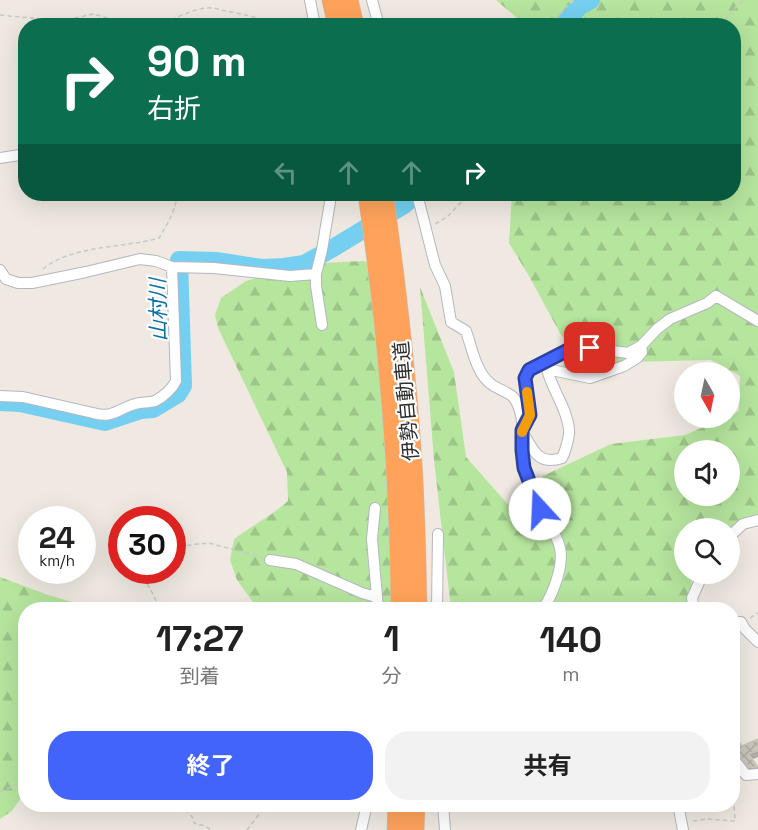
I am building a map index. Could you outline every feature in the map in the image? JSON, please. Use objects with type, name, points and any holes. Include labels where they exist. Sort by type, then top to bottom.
[{"type":"highway","points":[[332,0],[336,18]]},
{"type":"highway","points":[[348,0],[352,18]]},
{"type":"highway","name":"伊勢自動車道","points":[[369,201],[389,373],[399,519],[401,602]]},
{"type":"highway","name":"伊勢自動車道","points":[[384,201],[406,383],[414,501],[417,602]]},
{"type":"highway","points":[[398,812],[398,830]]},
{"type":"highway","points":[[414,830],[415,812]]},
{"type":"street","points":[[310,0],[314,18]]},
{"type":"street","points":[[372,0],[377,18]]},
{"type":"street","points":[[0,158],[18,155]]},
{"type":"street","points":[[322,325],[316,274],[330,201]]},
{"type":"street","points":[[419,201],[435,265],[445,286],[451,322],[466,331],[480,371],[489,383],[513,397],[523,417],[524,468],[540,509],[561,549],[559,572],[547,602]]},
{"type":"street","points":[[0,270],[6,279],[18,283],[32,283],[140,259],[156,261],[172,267],[214,268],[290,276],[316,274]]},
{"type":"street","points":[[0,396],[23,397],[102,416],[117,413],[134,404],[155,401],[172,389],[176,381],[172,267]]},
{"type":"street","points":[[522,430],[530,415],[525,378],[529,370],[546,366],[568,350],[590,348],[628,354],[641,346],[670,319],[707,303],[716,296],[758,321]]},
{"type":"street","points":[[546,366],[590,378],[624,366],[638,358],[642,352],[641,346]]},
{"type":"street","points":[[522,430],[536,455],[543,460],[553,461],[562,458],[570,431],[546,366]]},
{"type":"street","points":[[375,508],[372,539],[377,602]]},
{"type":"street","points":[[740,527],[758,520]]},
{"type":"street","points":[[436,602],[438,534]]},
{"type":"street","points":[[270,560],[296,564],[376,597]]},
{"type":"street","points":[[693,602],[692,598],[698,584]]},
{"type":"street","points":[[740,622],[758,642]]},
{"type":"street","points":[[740,767],[746,775],[758,774]]},
{"type":"street","points":[[361,830],[365,812]]},
{"type":"street","points":[[444,812],[445,830]]},
{"type":"street","points":[[680,812],[683,827]]},
{"type":"path","points":[[557,18],[575,0]]},
{"type":"path","points":[[727,18],[744,0]]},
{"type":"path","points":[[178,18],[209,7],[247,14],[255,18]]},
{"type":"path","points":[[76,18],[93,14],[107,18]]},
{"type":"path","points":[[0,15],[32,18]]},
{"type":"path","points":[[32,283],[32,278],[49,264],[62,258],[103,247],[159,238],[168,225],[176,201]]},
{"type":"path","points":[[426,228],[447,217],[462,201]]},
{"type":"path","points":[[186,545],[209,543],[270,560]]},
{"type":"path","points":[[147,584],[157,602]]},
{"type":"path","points":[[740,779],[746,775]]},
{"type":"path","points":[[0,792],[18,784]]},
{"type":"path","points":[[187,812],[194,819],[194,823],[211,830]]},
{"type":"path","points":[[247,830],[261,812]]},
{"type":"path","points":[[683,827],[707,819],[735,821],[735,812]]},
{"type":"green space","points":[[496,0],[758,0],[758,522],[740,528],[740,518],[674,518],[674,584],[691,584],[690,602],[450,602],[434,460],[420,287],[454,372],[466,457],[512,509],[543,476],[611,444],[685,435],[701,428],[740,428],[740,362],[711,360],[587,363],[561,335],[509,243],[512,201],[741,201],[741,18],[517,18]]},
{"type":"green space","points":[[363,261],[391,267],[395,602],[253,602],[237,580],[230,560],[234,539],[288,501],[287,472],[218,328],[215,315],[221,298],[246,281],[279,271],[322,263]]},
{"type":"green space","points":[[0,577],[72,602],[18,602],[18,802],[12,811],[0,819]]},
{"type":"building","points":[[758,739],[758,750],[748,754],[757,766],[749,767],[740,756],[740,743],[742,746]]},
{"type":"waterway","name":"山村川","points":[[569,18],[580,6],[591,0]]},
{"type":"waterway","name":"山村川","points":[[0,402],[20,403],[105,422],[141,410],[153,409],[178,394],[183,386],[179,260],[216,261],[262,268],[304,264],[408,201]]},
{"type":"slow traffic","points":[[522,432],[530,415],[527,392]]},
{"type":"route","points":[[540,509],[524,468],[522,430],[530,415],[525,378],[529,370],[568,350],[590,348]]}]
